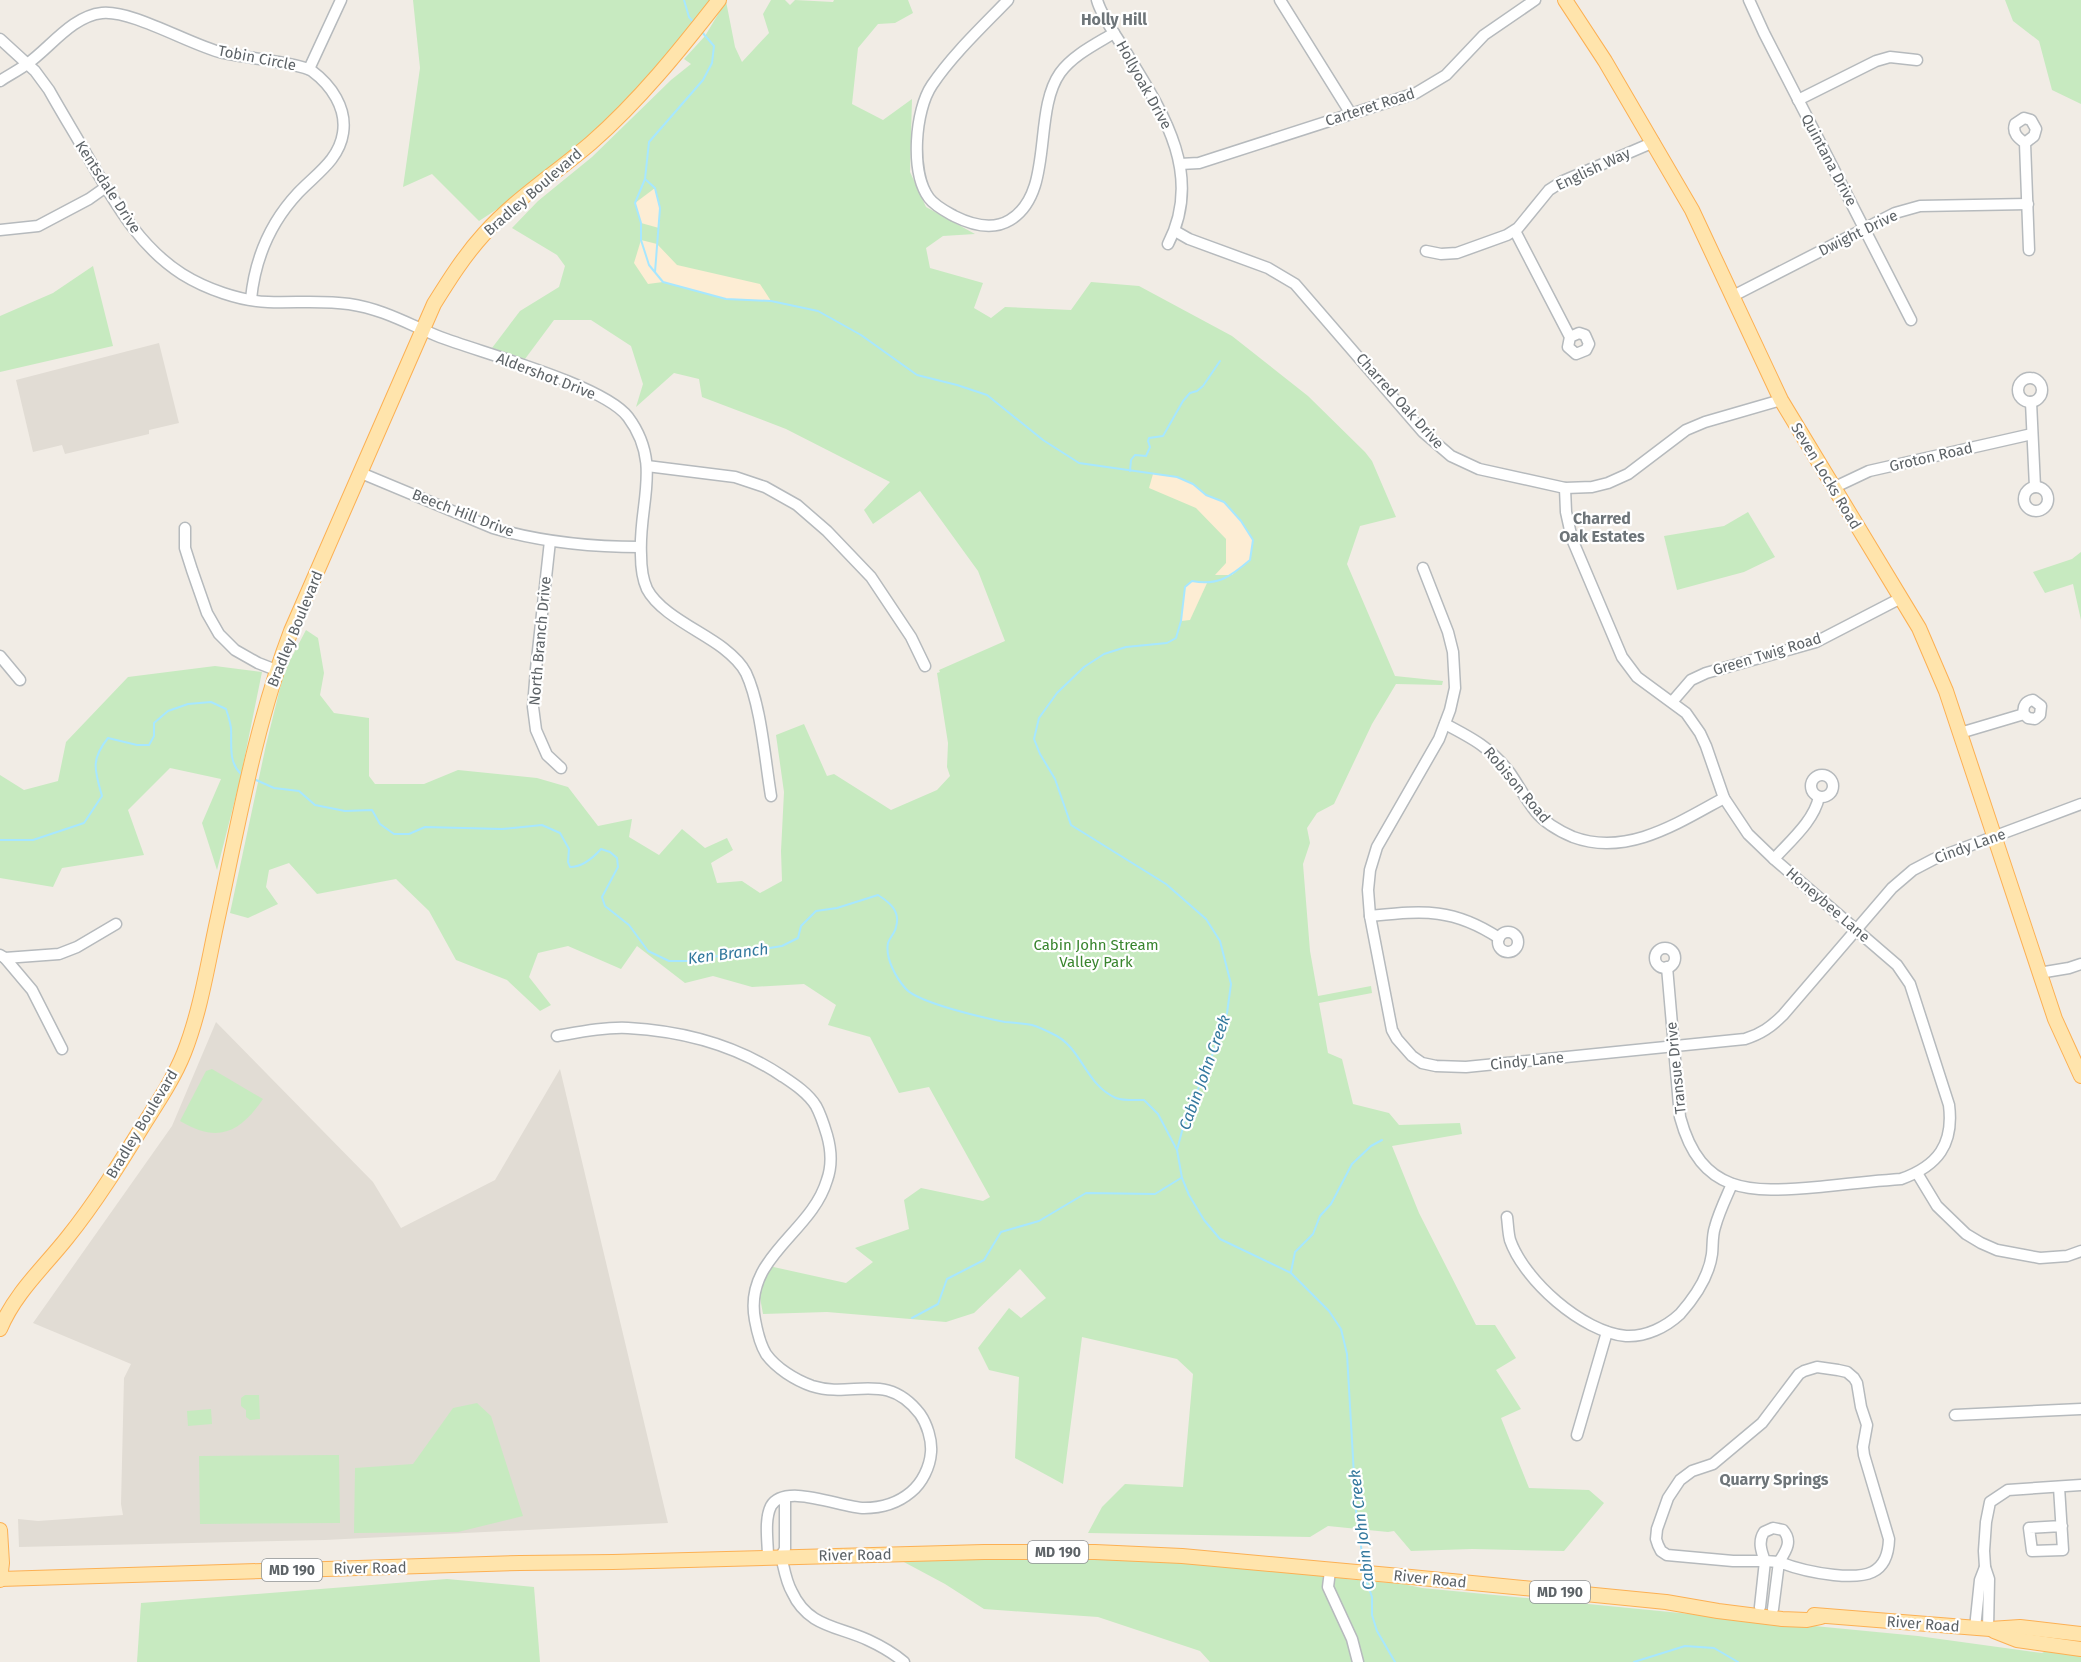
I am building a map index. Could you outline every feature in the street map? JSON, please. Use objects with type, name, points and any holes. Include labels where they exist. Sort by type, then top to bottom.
[{"type":"main road","name":"Bradley Boulevard","points":[[0,1329],[5,1317],[26,1286],[68,1237],[129,1149],[166,1089],[184,1054],[200,1004],[255,746],[276,670],[291,630],[422,328],[458,266],[484,233],[619,117],[672,58],[719,0]]},
{"type":"main road","name":"Seven Locks Road","points":[[1565,0],[1654,142],[1692,210],[1781,400],[1919,628],[1934,658],[2055,1019],[2081,1076]]},
{"type":"main road","points":[[0,1530],[0,1579]]},
{"type":"main road","name":"River Road","points":[[0,1579],[774,1557],[1095,1552],[1182,1556],[1381,1574],[1666,1602],[1718,1611],[1792,1619],[1807,1620],[1821,1617]]},
{"type":"main road","name":"River Road","points":[[1708,1608],[1731,1605],[1821,1617],[1984,1629],[2020,1627],[2081,1634]]},
{"type":"main road","name":"River Road","points":[[1984,1629],[2017,1640],[2081,1649]]},
{"type":"street","points":[[309,69],[341,0]]},
{"type":"street","points":[[1008,0],[956,55],[932,86],[921,111],[917,160],[922,185],[930,199],[942,209],[970,224],[983,226],[1003,223],[1025,208],[1035,186],[1051,91],[1060,73],[1076,57],[1114,33]]},
{"type":"street","name":"Hollyoak Drive","points":[[1097,0],[1166,120],[1174,141],[1180,164],[1181,200],[1175,231],[1168,244]]},
{"type":"street","points":[[1280,0],[1350,114]]},
{"type":"street","name":"Carteret Road","points":[[1180,164],[1199,163],[1416,93],[1446,75],[1484,35],[1534,0]]},
{"type":"street","name":"Quintana Drive","points":[[1749,0],[1753,12],[1911,320]]},
{"type":"street","name":"Tobin Circle","points":[[0,81],[27,64],[77,23],[90,16],[103,13],[128,18],[220,52],[309,69],[327,84],[341,108],[343,132],[338,153],[297,194],[279,216],[263,246],[251,299]]},
{"type":"street","name":"Kentsdale Drive","points":[[0,39],[27,64],[49,90],[130,227],[169,264],[202,284],[221,292],[265,302],[351,304],[388,313],[422,328]]},
{"type":"street","points":[[1798,100],[1876,61],[1890,57],[1917,60]]},
{"type":"street","name":"English Way","points":[[1426,251],[1441,254],[1456,253],[1499,239],[1515,231],[1539,200],[1563,181],[1654,142]]},
{"type":"street","points":[[2025,143],[2029,250]]},
{"type":"street","points":[[0,230],[38,226],[106,188]]},
{"type":"street","name":"Dwight Drive","points":[[1733,296],[1895,213],[1920,206],[2028,204]]},
{"type":"street","name":"Charred Oak Drive","points":[[1175,231],[1189,239],[1268,268],[1295,284],[1423,432],[1451,456],[1479,469],[1564,488],[1608,483],[1628,474],[1686,430],[1705,422],[1781,400]]},
{"type":"street","points":[[1515,231],[1570,337]]},
{"type":"street","name":"Aldershot Drive","points":[[422,328],[564,380],[613,402],[627,415],[637,431],[646,454],[648,479],[640,547],[641,570],[646,587],[652,597],[669,611],[724,648],[745,671],[754,694],[771,796]]},
{"type":"street","points":[[2031,402],[2035,488]]},
{"type":"street","name":"Groton Road","points":[[1833,488],[1869,471],[2032,434]]},
{"type":"street","points":[[647,466],[735,477],[765,487],[797,505],[827,531],[871,577],[911,637],[925,666]]},
{"type":"street","name":"Beech Hill Drive","points":[[361,473],[493,528],[514,534],[550,541],[612,547],[640,547]]},
{"type":"street","name":"Honeybee Lane","points":[[1564,488],[1572,539],[1622,657],[1637,677],[1686,713],[1700,733],[1724,798],[1748,834],[1897,965],[1910,984],[1949,1105],[1951,1122],[1944,1146],[1934,1161],[1917,1173],[1901,1179],[1772,1191],[1732,1184]]},
{"type":"street","points":[[185,528],[185,548],[192,570],[207,613],[219,634],[234,650],[276,670]]},
{"type":"street","name":"North Branch Drive","points":[[550,541],[533,707],[536,730],[547,755],[561,768]]},
{"type":"street","name":"Cindy Lane","points":[[1423,568],[1454,652],[1455,688],[1439,739],[1377,847],[1370,870],[1368,890],[1370,916],[1392,1030],[1402,1047],[1422,1063],[1465,1067],[1745,1039],[1766,1031],[1783,1015],[1892,888],[1913,870],[1934,859],[2081,804]]},
{"type":"street","name":"Green Twig Road","points":[[1672,702],[1691,680],[1706,673],[1816,642],[1901,598]]},
{"type":"street","points":[[0,657],[20,680]]},
{"type":"street","points":[[1960,733],[2024,714]]},
{"type":"street","name":"Robison Road","points":[[1445,724],[1480,742],[1493,752],[1543,820],[1560,831],[1584,840],[1607,844],[1639,839],[1724,798]]},
{"type":"street","points":[[1774,859],[1809,818],[1816,808],[1819,797]]},
{"type":"street","points":[[1370,916],[1419,912],[1445,913],[1464,919],[1498,938]]},
{"type":"street","points":[[2,957],[59,954],[77,947],[116,924]]},
{"type":"street","points":[[2,957],[32,990],[62,1049]]},
{"type":"street","points":[[2039,973],[2081,964]]},
{"type":"street","name":"Transue Drive","points":[[1667,967],[1680,1117],[1686,1138],[1704,1166],[1719,1178],[1732,1184]]},
{"type":"street","points":[[556,1036],[625,1028],[693,1037],[730,1048],[763,1064],[801,1089],[816,1105],[828,1141],[830,1161],[827,1180],[803,1224],[768,1260],[759,1276],[753,1298],[757,1332],[765,1352],[774,1364],[812,1386],[890,1390],[911,1403],[926,1422],[932,1450],[928,1468],[916,1488],[901,1500],[880,1507],[863,1508],[796,1495],[777,1501],[771,1507],[768,1521],[774,1557],[792,1593],[808,1616],[823,1624],[867,1639],[895,1654],[904,1662]]},
{"type":"street","points":[[1917,1173],[1938,1206],[1966,1234],[1981,1243],[1997,1250],[2040,1258],[2067,1256],[2081,1251]]},
{"type":"street","points":[[1508,1217],[1509,1237],[1522,1262],[1539,1283],[1574,1314],[1592,1326],[1607,1332],[1627,1336],[1648,1333],[1666,1326],[1680,1314],[1704,1281],[1710,1266],[1715,1226],[1732,1184]]},
{"type":"street","points":[[1577,1435],[1607,1332]]},
{"type":"street","points":[[1817,1367],[1847,1372],[1857,1383],[1868,1425],[1863,1447],[1864,1455],[1889,1539],[1889,1551],[1878,1569],[1868,1575],[1856,1577],[1800,1570],[1779,1562],[1765,1561],[1733,1561],[1667,1555],[1662,1551],[1656,1539],[1664,1507],[1673,1490],[1686,1474],[1713,1464],[1762,1423],[1799,1374],[1817,1367]]},
{"type":"street","points":[[1955,1415],[2081,1409]]},
{"type":"street","points":[[1984,1629],[1989,1579],[1985,1567],[1986,1522],[1990,1502],[2008,1490],[2081,1485]]},
{"type":"street","points":[[2059,1486],[2061,1527]]},
{"type":"street","points":[[774,1557],[785,1549],[785,1498]]},
{"type":"street","points":[[1773,1528],[1783,1530],[1788,1540],[1788,1548],[1779,1562],[1766,1608],[1765,1561],[1760,1541],[1764,1532],[1773,1528]]},
{"type":"street","points":[[1330,1571],[1328,1587],[1352,1639],[1359,1662]]},
{"type":"shaded area","points":[[159,343],[179,423],[149,430],[149,434],[65,454],[62,445],[33,452],[16,380]]},
{"type":"shaded area","points":[[216,1022],[373,1182],[401,1228],[495,1180],[560,1069],[668,1523],[325,1540],[19,1547],[18,1519],[38,1521],[123,1515],[121,1504],[124,1378],[131,1364],[33,1323],[172,1126]]},
{"type":"green space","points":[[413,0],[717,0],[693,33],[556,171],[479,221],[432,174],[403,187],[420,68]]},
{"type":"green space","name":"Cabin John Stream Valley Park","points":[[771,0],[785,0],[790,5],[795,0],[833,2],[834,0],[908,0],[913,13],[895,23],[878,24],[858,48],[852,104],[883,120],[912,99],[910,172],[926,207],[975,234],[943,236],[926,248],[930,268],[983,283],[974,308],[991,318],[1005,307],[1071,310],[1091,282],[1139,286],[1232,336],[1308,396],[1372,461],[1396,517],[1360,526],[1347,564],[1395,676],[1443,681],[1442,685],[1396,684],[1372,724],[1334,804],[1317,813],[1307,828],[1310,843],[1303,864],[1310,951],[1318,996],[1371,986],[1372,993],[1319,1003],[1328,1053],[1342,1059],[1353,1104],[1389,1113],[1399,1125],[1460,1123],[1462,1134],[1392,1146],[1419,1213],[1476,1325],[1495,1325],[1516,1358],[1496,1370],[1521,1409],[1501,1418],[1529,1488],[1589,1490],[1604,1503],[1564,1551],[1472,1549],[1411,1551],[1394,1531],[1328,1526],[1310,1537],[1088,1533],[1102,1507],[1125,1484],[1183,1487],[1193,1374],[1177,1359],[1082,1337],[1063,1484],[1015,1458],[1019,1377],[989,1370],[978,1348],[1009,1308],[1021,1318],[1046,1298],[1020,1269],[974,1313],[946,1322],[827,1312],[763,1314],[759,1292],[769,1266],[846,1283],[873,1262],[855,1248],[909,1229],[904,1200],[921,1188],[983,1201],[990,1197],[929,1087],[899,1093],[870,1037],[828,1025],[836,1005],[804,984],[752,987],[713,976],[685,983],[637,946],[621,969],[568,946],[538,953],[529,977],[551,1005],[540,1011],[507,980],[456,960],[429,911],[396,879],[317,894],[289,863],[269,870],[266,887],[278,904],[248,918],[230,913],[284,672],[306,630],[318,638],[324,673],[320,695],[334,713],[369,718],[369,776],[375,784],[424,784],[458,770],[537,778],[568,787],[598,826],[632,819],[629,837],[659,855],[682,829],[705,848],[727,838],[733,850],[711,863],[717,883],[742,881],[760,893],[782,881],[784,792],[776,735],[804,724],[827,776],[834,774],[891,810],[937,790],[950,776],[947,767],[948,743],[937,673],[940,672],[939,670],[1005,641],[978,571],[920,491],[873,524],[864,510],[890,482],[786,429],[702,397],[699,379],[674,373],[636,407],[643,384],[631,346],[591,320],[554,320],[525,359],[492,348],[520,311],[559,287],[565,266],[557,255],[512,228],[538,201],[592,157],[671,80],[691,64],[684,59],[705,36],[726,1],[735,47],[742,62],[769,33],[763,14]]},
{"type":"green space","points":[[2005,0],[2081,0],[2081,104],[2052,90],[2039,41],[2013,21]]},
{"type":"green space","points":[[93,266],[113,346],[0,372],[0,316],[53,293]]},
{"type":"green space","points":[[1748,512],[1775,557],[1744,572],[1677,590],[1664,536],[1724,526]]},
{"type":"green space","points":[[2081,552],[2081,620],[2073,584],[2045,593],[2033,572],[2072,559]]},
{"type":"green space","points":[[215,666],[262,672],[240,780],[217,870],[202,823],[221,779],[170,768],[128,810],[144,855],[62,868],[53,887],[0,878],[0,775],[24,790],[58,781],[66,742],[128,677]]},
{"type":"green space","points":[[212,1069],[263,1099],[254,1111],[236,1127],[216,1133],[193,1128],[180,1121],[206,1071]]},
{"type":"green space","points":[[245,1395],[259,1395],[260,1419],[250,1420],[246,1417],[246,1410],[241,1406],[241,1398]]},
{"type":"green space","points":[[477,1403],[491,1416],[523,1516],[458,1532],[354,1533],[355,1468],[413,1464],[453,1408]]},
{"type":"green space","points":[[211,1409],[212,1424],[188,1426],[187,1411]]},
{"type":"green space","points":[[339,1455],[340,1523],[200,1524],[199,1456]]},
{"type":"green space","points":[[984,1552],[1330,1571],[1346,1579],[1422,1588],[1918,1636],[2042,1653],[2081,1632],[2081,1662],[1210,1662],[1200,1651],[1098,1617],[984,1609],[945,1584],[902,1561]]},
{"type":"green space","points":[[447,1579],[534,1587],[540,1662],[137,1662],[141,1603]]},
{"type":"sand","points":[[655,188],[660,208],[659,228],[641,223],[635,203]]},
{"type":"sand","points":[[641,240],[657,244],[677,265],[760,284],[771,301],[726,299],[663,282],[648,284],[634,263]]},
{"type":"sand","points":[[1153,474],[1177,477],[1193,484],[1206,495],[1224,502],[1241,521],[1253,540],[1250,560],[1232,575],[1215,575],[1226,563],[1226,539],[1196,508],[1149,488]]},
{"type":"sand","points":[[1192,581],[1207,583],[1190,620],[1181,621],[1185,587]]},
{"type":"waterway","name":"Cabin John Creek","points":[[684,0],[689,17],[695,24]]},
{"type":"waterway","name":"Cabin John Creek","points":[[701,31],[714,46],[712,63],[703,80],[649,142],[645,179],[635,203],[641,223],[641,240],[649,265],[663,282],[726,299],[771,301],[818,311],[861,335],[917,375],[987,395],[1043,440],[1079,463],[1177,477],[1193,484],[1206,495],[1224,502],[1241,521],[1253,540],[1250,560],[1236,571],[1217,581],[1192,581],[1185,587],[1181,621],[1176,638],[1167,643],[1126,647],[1104,654],[1084,667],[1057,693],[1039,718],[1034,739],[1055,779],[1071,825],[1166,884],[1206,919],[1220,941],[1231,984],[1227,1013],[1208,1067],[1186,1116],[1177,1150],[1182,1178],[1204,1220],[1220,1239],[1291,1273],[1329,1311],[1341,1329],[1347,1354],[1356,1510],[1364,1568]]},
{"type":"waterway","name":"Cabin John Creek","points":[[645,179],[655,188],[660,208],[655,272]]},
{"type":"waterway","points":[[1130,471],[1131,460],[1135,455],[1146,456],[1150,447],[1149,438],[1163,436],[1183,401],[1190,393],[1203,386],[1220,361]]},
{"type":"waterway","name":"Ken Branch","points":[[0,840],[33,840],[84,823],[102,796],[97,779],[96,759],[108,738],[137,745],[149,745],[154,736],[154,723],[168,711],[188,704],[211,702],[226,709],[231,728],[232,758],[241,774]]},
{"type":"waterway","name":"Ken Branch","points":[[256,780],[274,788],[299,791],[315,805],[345,811],[372,810],[380,824],[394,834],[409,834],[425,827],[502,829],[542,825],[560,833],[569,849],[570,867],[587,861],[601,849],[610,852],[617,858],[618,867],[602,897],[605,906],[629,925],[648,951],[669,961],[687,961],[782,946],[798,938],[801,926],[816,911],[837,908],[878,895],[890,904],[897,916],[895,929],[888,943],[888,955],[895,974],[906,989],[924,1000],[952,1009],[1005,1022],[1032,1025],[1053,1034],[1071,1048],[1097,1084],[1106,1092],[1119,1099],[1144,1100],[1158,1114],[1177,1150]]},
{"type":"waterway","points":[[1291,1272],[1295,1252],[1313,1234],[1320,1216],[1331,1204],[1352,1164],[1371,1146],[1382,1140]]},
{"type":"waterway","points":[[912,1318],[938,1304],[947,1279],[984,1260],[1001,1232],[1039,1221],[1086,1193],[1155,1194],[1181,1178]]},
{"type":"waterway","name":"Cabin John Creek","points":[[1365,1577],[1372,1597],[1372,1615],[1377,1631],[1395,1662]]},
{"type":"waterway","name":"Cabin John Creek","points":[[1634,1662],[1685,1646],[1714,1648],[1738,1662]]},
{"type":"district","name":"Holly Hill","points":[[1114,19]]},
{"type":"district","name":"Charred Oak Estates","points":[[1602,527]]},
{"type":"district","name":"Quarry Springs","points":[[1774,1479]]}]
